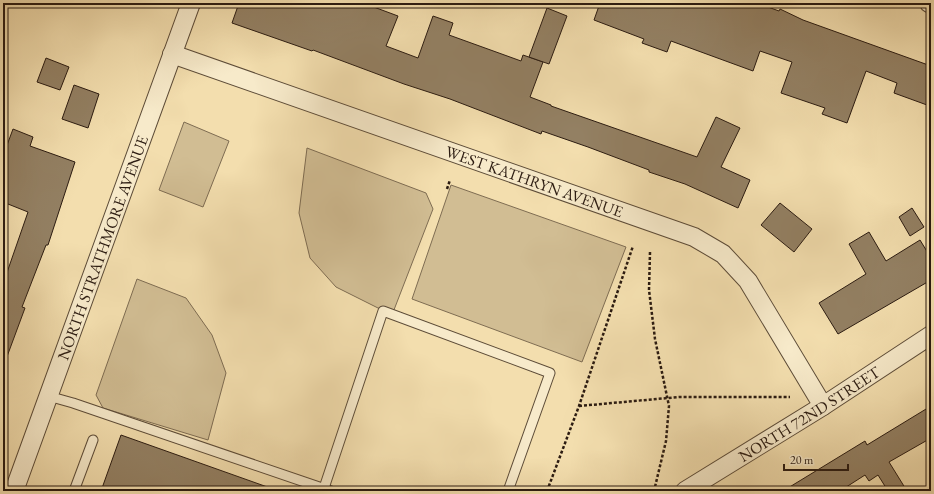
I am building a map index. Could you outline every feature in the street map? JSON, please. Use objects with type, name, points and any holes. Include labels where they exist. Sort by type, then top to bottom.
[{"type":"street","name":"NORTH STRATHMORE AVENUE","points":[[14,491],[190,3]]},
{"type":"street","name":"WEST KATHRYN AVENUE","points":[[172,54],[694,237],[722,254],[748,281],[822,406]]},
{"type":"street","name":"NORTH 72ND STREET","points":[[685,491],[822,406],[931,335]]},
{"type":"lane","points":[[48,396],[73,403],[328,490],[383,311],[550,373],[508,491]]},
{"type":"lane","points":[[74,491],[93,440]]},
{"type":"path","points":[[446,190],[450,180]]},
{"type":"path","points":[[547,491],[579,406],[633,246]]},
{"type":"path","points":[[650,252],[649,290],[655,339],[669,406],[666,441],[654,491]]},
{"type":"path","points":[[579,406],[679,397],[790,397]]},
{"type":"shaded area","points":[[184,122],[229,141],[203,207],[159,190]]},
{"type":"shaded area","points":[[307,148],[426,193],[433,209],[392,315],[336,287],[310,258],[299,213]]},
{"type":"shaded area","points":[[451,185],[626,247],[582,362],[412,299]]},
{"type":"shaded area","points":[[137,279],[186,298],[212,335],[226,373],[208,440],[103,408],[96,395]]},
{"type":"building","points":[[239,3],[363,3],[398,16],[386,46],[418,58],[433,16],[453,23],[449,35],[521,61],[523,55],[543,62],[530,97],[551,106],[697,157],[716,117],[740,128],[721,167],[750,180],[738,208],[685,184],[649,172],[649,170],[588,147],[542,131],[541,134],[450,99],[232,23]]},
{"type":"building","points":[[600,3],[757,3],[779,11],[780,9],[803,20],[931,66],[931,95],[927,105],[894,93],[897,83],[866,71],[847,123],[822,114],[825,108],[781,93],[792,62],[760,51],[753,71],[671,41],[667,52],[642,43],[644,39],[594,20]]},
{"type":"building","points":[[547,8],[567,16],[549,64],[529,57]]},
{"type":"building","points":[[46,58],[69,67],[60,90],[37,82]]},
{"type":"building","points":[[74,85],[99,94],[88,128],[62,119]]},
{"type":"building","points":[[13,129],[33,137],[30,146],[75,162],[48,245],[46,245],[22,307],[25,308],[5,362],[3,362],[3,284],[28,212],[3,202],[3,156]]},
{"type":"building","points":[[780,203],[812,229],[794,252],[761,225]]},
{"type":"building","points":[[912,208],[924,227],[910,236],[899,217]]},
{"type":"building","points":[[869,232],[886,261],[920,240],[931,258],[931,280],[838,334],[819,303],[866,274],[849,244]]},
{"type":"building","points":[[931,406],[931,438],[889,462],[907,491],[888,491],[878,475],[869,481],[865,475],[840,491],[783,491],[865,441],[867,445]]},
{"type":"building","points":[[121,435],[273,489],[273,491],[101,491]]}]
